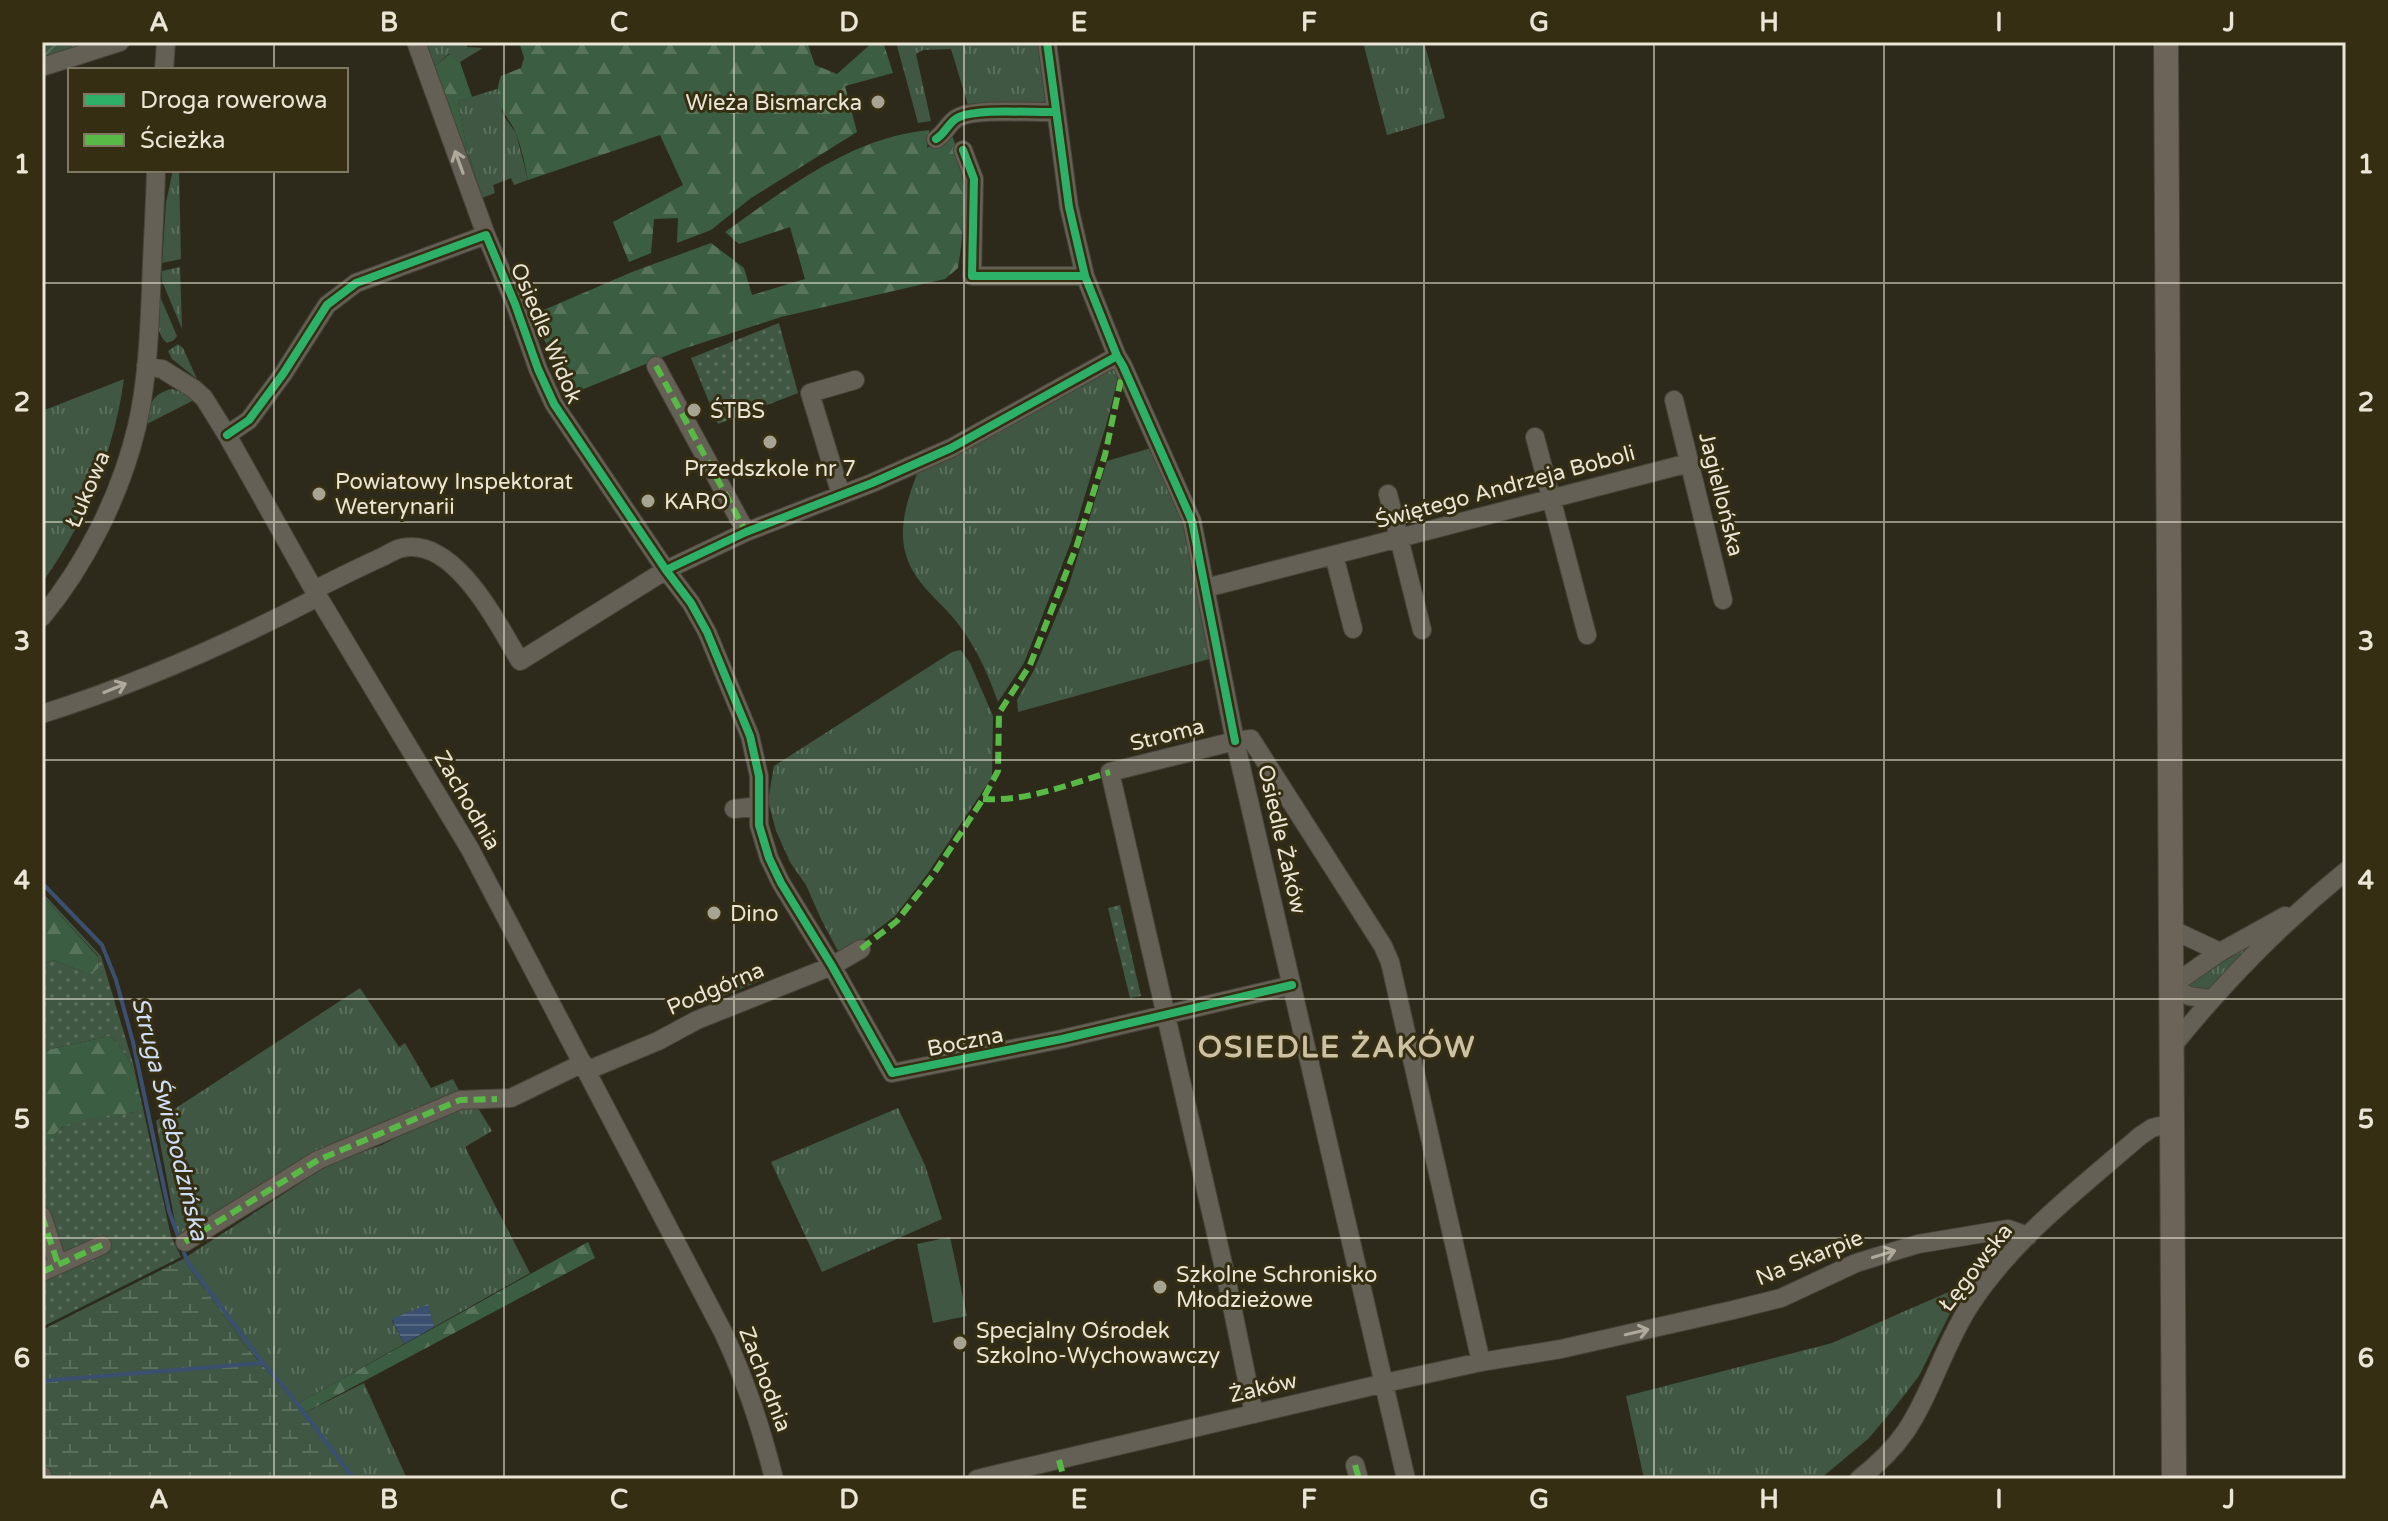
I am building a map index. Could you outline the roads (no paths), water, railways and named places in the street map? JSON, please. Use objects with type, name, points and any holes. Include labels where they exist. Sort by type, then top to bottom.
[{"type":"main road","points":[[2166,42],[2174,1479]]},
{"type":"street","points":[[42,67],[120,42]]},
{"type":"street","points":[[164,68],[166,42]]},
{"type":"street","name":"Osiedle Widok","points":[[416,42],[486,235],[554,404],[691,603],[707,632],[757,760],[759,825],[769,858],[832,966]]},
{"type":"street","points":[[1047,42],[1066,207],[1085,276],[1117,356],[1192,521],[1235,741]]},
{"type":"street","points":[[936,139],[942,136],[951,122],[967,115],[1056,112]]},
{"type":"street","points":[[963,150],[977,179],[978,236],[972,276],[1085,276]]},
{"type":"street","points":[[146,366],[156,172]]},
{"type":"street","points":[[227,435],[249,420],[327,305],[340,293],[356,283],[486,235]]},
{"type":"street","points":[[42,714],[80,702],[214,648],[403,548],[433,552],[467,579],[520,661],[666,570],[746,532],[951,448],[1117,356]]},
{"type":"street","name":"Zachodnia","points":[[146,366],[162,369],[204,398],[316,593],[449,811],[703,1291],[741,1370],[761,1425],[774,1479]]},
{"type":"street","name":"Łukowa","points":[[42,617],[86,552],[125,468],[137,425],[146,366]]},
{"type":"street","points":[[656,366],[746,532]]},
{"type":"street","points":[[841,495],[810,393],[855,380]]},
{"type":"street","name":"Jagiellońska","points":[[1674,400],[1723,600]]},
{"type":"street","points":[[1535,437],[1587,635]]},
{"type":"street","name":"Świętego Andrzeja Boboli","points":[[1206,588],[1689,463]]},
{"type":"street","points":[[1388,494],[1422,630]]},
{"type":"street","points":[[1334,555],[1353,629]]},
{"type":"street","name":"Osiedle Żaków","points":[[1406,1479],[1235,741],[1251,739],[1383,946],[1390,962],[1481,1362]]},
{"type":"street","name":"Stroma","points":[[1165,1015],[1110,772],[1235,741]]},
{"type":"street","points":[[734,809],[759,806]]},
{"type":"street","points":[[2171,1048],[2210,999],[2305,905],[2346,871]]},
{"type":"street","points":[[2210,999],[2189,996],[2171,986],[2220,952],[2305,905]]},
{"type":"street","points":[[2171,929],[2220,952]]},
{"type":"street","name":"Podgórna","points":[[185,1242],[318,1160],[460,1100],[511,1098],[584,1067],[658,1041],[697,1020],[832,966],[861,949]]},
{"type":"street","name":"Boczna","points":[[832,966],[892,1073],[995,1054],[1165,1015]]},
{"type":"street","points":[[1254,1414],[1226,1277],[1165,1015],[1292,985]]},
{"type":"street","name":"Łęgowska","points":[[1859,1479],[1885,1457],[1905,1433],[1970,1305],[2028,1236],[2140,1136],[2152,1128],[2172,1123]]},
{"type":"street","points":[[42,1216],[50,1268],[102,1245]]},
{"type":"street","name":"Na Skarpie","points":[[1561,1349],[1781,1298],[1856,1263],[1918,1244],[2008,1229],[2028,1236]]},
{"type":"street","name":"Żaków","points":[[977,1479],[1385,1383],[1481,1362],[1561,1349]]},
{"type":"street","points":[[1059,1460],[1064,1479]]},
{"type":"water","points":[[428,1304],[434,1327],[404,1344],[392,1319]]},
{"type":"waterway","name":"Struga Świebodzińska","points":[[42,883],[102,945],[116,980],[133,1042],[169,1211],[187,1261],[354,1479]]},
{"type":"waterway","points":[[42,1381],[263,1363]]},
{"type":"place","name":"Wieża Bismarcka","points":[[878,102]]},
{"type":"place","name":"ŚTBS","points":[[694,410]]},
{"type":"place","name":"Przedszkole nr 7","points":[[770,442]]},
{"type":"place","name":"Powiatowy Inspektorat Weterynarii","points":[[319,494]]},
{"type":"place","name":"KARO","points":[[648,501]]},
{"type":"place","name":"Dino","points":[[714,913]]},
{"type":"place","name":"Szkolne Schronisko Młodzieżowe","points":[[1160,1287]]},
{"type":"place","name":"Specjalny Ośrodek Szkolno-Wychowawczy","points":[[960,1343]]},
{"type":"district","name":"OSIEDLE ŻAKÓW","points":[[1337,1047]]}]
